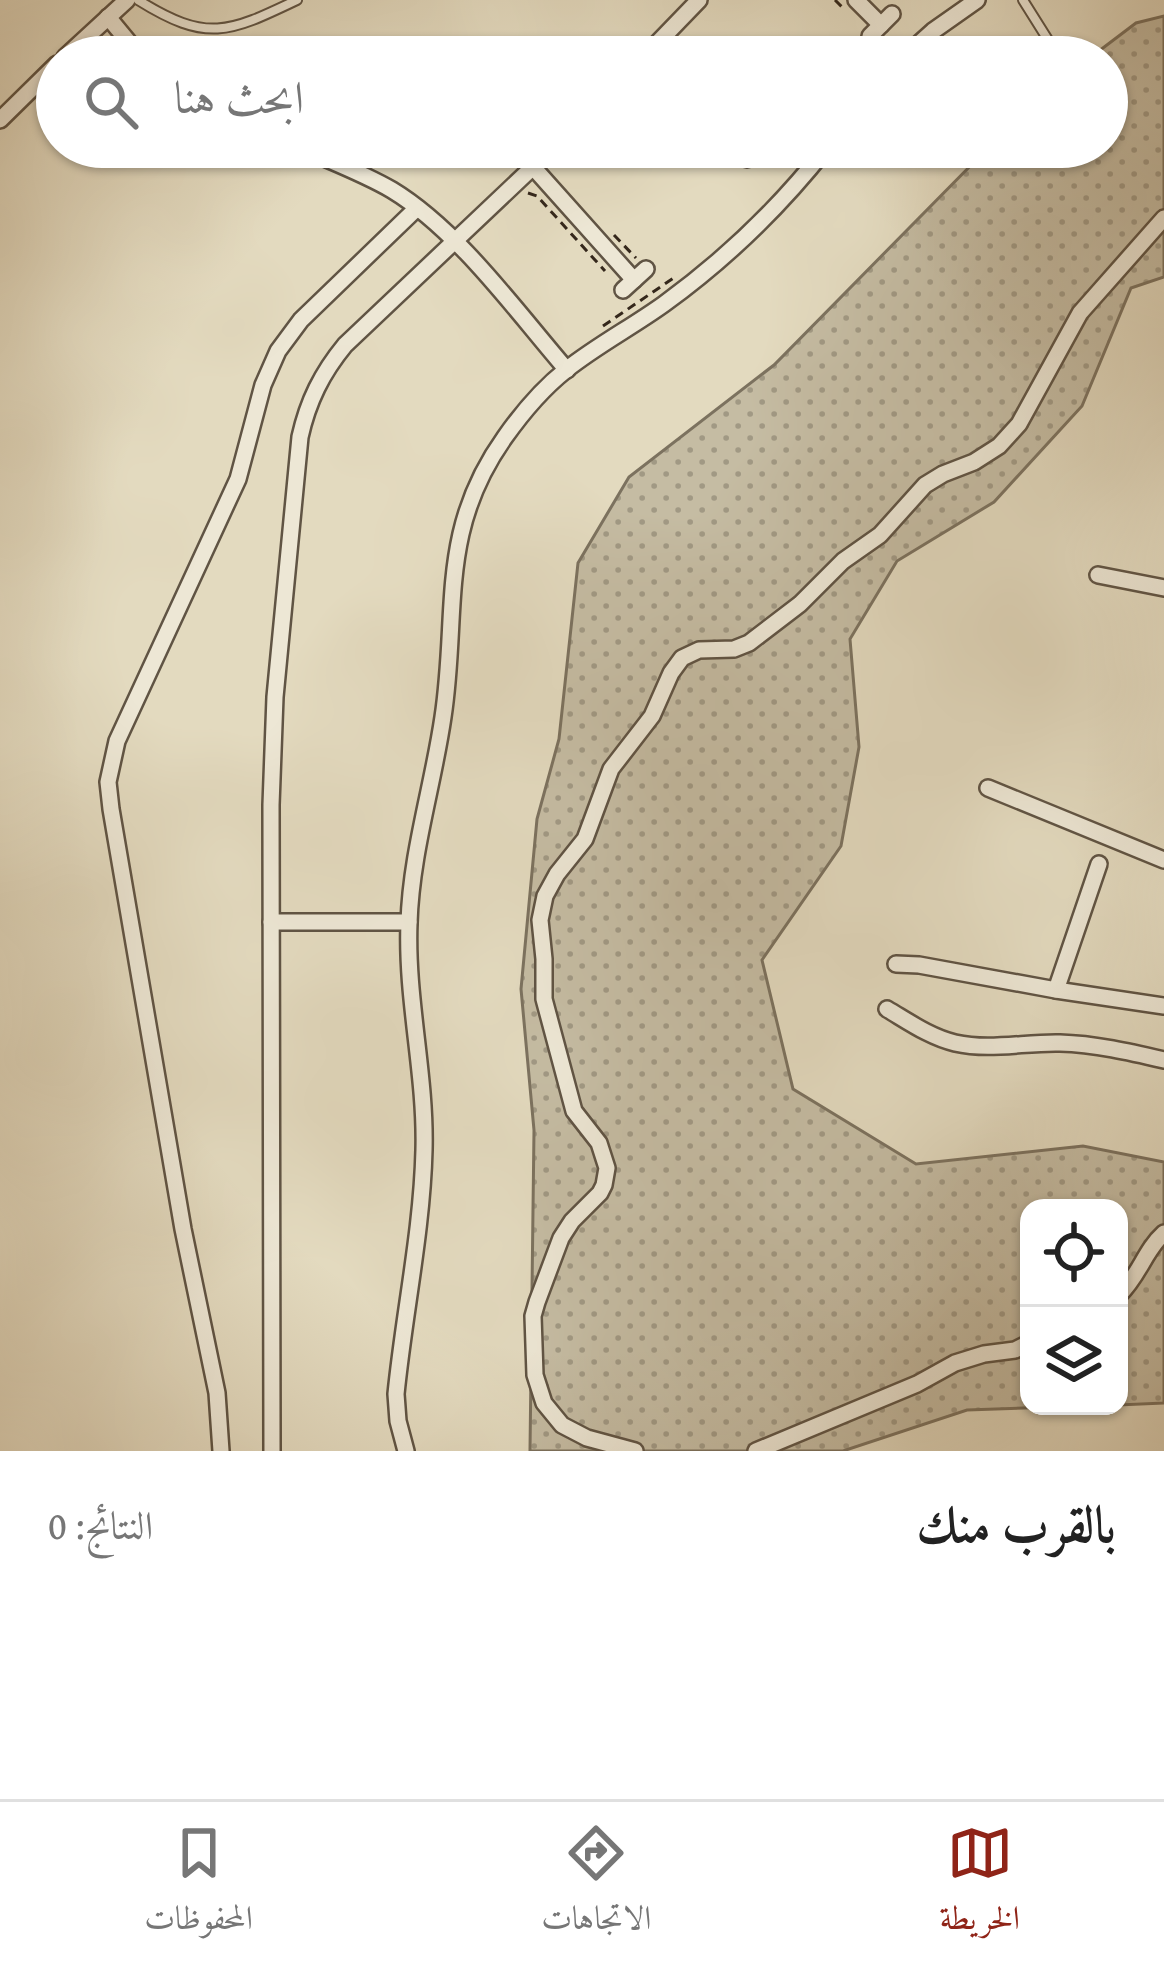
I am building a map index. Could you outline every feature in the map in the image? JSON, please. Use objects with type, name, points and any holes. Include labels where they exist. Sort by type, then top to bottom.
[{"type":"street","points":[[88,36],[127,0]]},
{"type":"street","points":[[669,36],[699,0]]},
{"type":"street","points":[[856,0],[881,25]]},
{"type":"street","points":[[927,36],[976,0]]},
{"type":"street","points":[[108,17],[124,36]]},
{"type":"street","points":[[0,120],[36,85]]},
{"type":"street","points":[[349,168],[417,208],[454,241],[566,370]]},
{"type":"street","points":[[272,1451],[271,805],[275,698],[305,417],[321,378],[345,345],[531,168]]},
{"type":"street","points":[[533,168],[634,280]]},
{"type":"street","points":[[406,1451],[396,1394],[424,1140],[410,990],[409,922],[418,844],[444,716],[452,579],[462,526],[476,487],[524,411],[566,370],[720,260],[810,168]]},
{"type":"street","points":[[221,1451],[217,1393],[183,1229],[111,809],[110,768],[117,741],[238,479],[263,385],[278,351],[301,320],[417,208]]},
{"type":"street","points":[[635,1451],[587,1438],[562,1425],[544,1402],[535,1375],[533,1316],[537,1302],[561,1238],[599,1193],[607,1168],[599,1143],[574,1111],[544,999],[540,920],[544,896],[585,838],[611,769],[652,716],[682,658],[699,650],[734,649],[749,643],[888,527],[925,485],[1000,446],[1019,424],[1079,313],[1164,218]]},
{"type":"street","points":[[1098,575],[1163,587]]},
{"type":"street","points":[[988,788],[1164,860]]},
{"type":"street","points":[[1056,990],[1099,864]]},
{"type":"street","points":[[271,922],[409,922]]},
{"type":"street","points":[[896,964],[1164,1006]]},
{"type":"street","points":[[887,1009],[932,1036],[961,1044],[1062,1042],[1164,1060]]},
{"type":"street","points":[[1128,1285],[1164,1233]]},
{"type":"street","points":[[756,1451],[917,1384],[955,1363],[1020,1348]]},
{"type":"lane","points":[[138,0],[181,24],[217,29],[241,26],[297,0]]},
{"type":"lane","points":[[1023,0],[1046,36]]},
{"type":"path","points":[[602,221],[634,280]]},
{"type":"shaded area","points":[[1164,16],[1164,277],[1131,288],[1082,406],[994,502],[897,561],[850,639],[859,747],[841,846],[762,960],[793,1089],[916,1164],[1083,1146],[1164,1162],[1164,1403],[1128,1405],[1128,1199],[1020,1199],[1020,1408],[967,1410],[843,1451],[530,1451],[534,1130],[521,989],[537,819],[559,739],[578,563],[629,477],[774,365],[968,168],[1128,168],[1128,36],[1119,36],[1136,23]]}]
